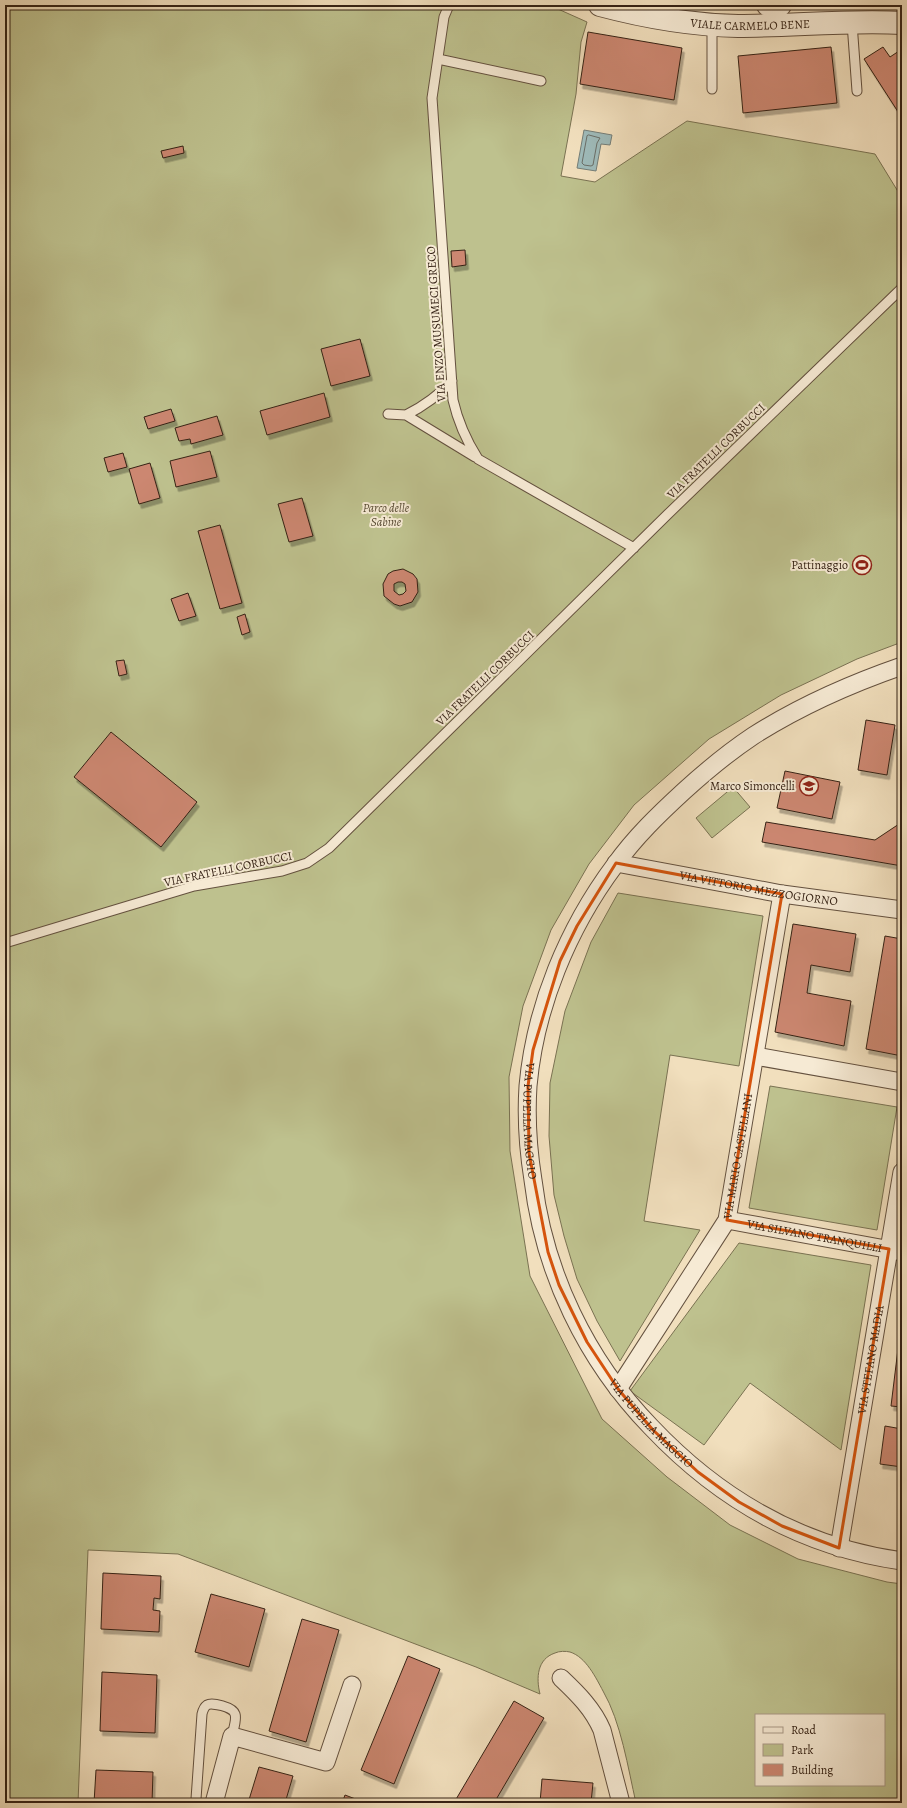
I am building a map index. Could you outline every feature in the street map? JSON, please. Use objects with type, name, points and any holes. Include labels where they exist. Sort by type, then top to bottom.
[{"type":"street","name":"VIALE CARMELO BENE","points":[[600,5],[656,17],[738,26],[902,23]]},
{"type":"street","name":"VIALE CARMELO BENE","points":[[768,5],[780,5]]},
{"type":"street","name":"VIA PUPELLA MAGGIO","points":[[902,666],[850,686],[806,706],[752,737],[704,773],[657,816],[616,863],[577,926],[560,961],[548,992],[533,1050],[528,1086],[527,1123],[534,1192],[540,1224],[554,1272],[587,1342],[618,1389],[635,1411],[673,1450],[719,1488],[739,1502],[782,1526],[814,1540],[864,1555],[902,1561]]},
{"type":"street","name":"VIA VITTORIO MEZZOGIORNO","points":[[616,863],[782,894],[902,910]]},
{"type":"street","name":"VIA MARIO CASTELLANI","points":[[618,1389],[727,1220],[782,894]]},
{"type":"street","points":[[755,1056],[902,1082]]},
{"type":"street","name":"VIA STEFANO MADIA","points":[[839,1548],[896,1251],[902,1172]]},
{"type":"street","name":"VIA SILVANO TRANQUILLI","points":[[727,1220],[896,1251]]},
{"type":"street","points":[[561,1678],[576,1693],[598,1720],[621,1803]]},
{"type":"street","points":[[214,1803],[232,1736],[326,1762],[352,1686]]},
{"type":"lane","name":"VIA ENZO MUSUMECI GRECO","points":[[449,5],[444,17],[432,98],[453,400],[458,422],[478,459],[634,548]]},
{"type":"lane","points":[[852,23],[857,91]]},
{"type":"lane","points":[[712,24],[712,89]]},
{"type":"lane","points":[[438,60],[541,81]]},
{"type":"lane","name":"VIA FRATELLI CORBUCCI","points":[[5,943],[194,886],[282,871],[307,863],[330,848],[634,548],[902,288]]},
{"type":"lane","points":[[406,415],[438,396],[452,380]]},
{"type":"lane","points":[[388,414],[406,415],[478,459]]},
{"type":"lane","points":[[197,1803],[196,1799],[202,1714],[204,1707],[208,1704],[212,1704],[233,1710],[236,1714],[236,1719],[232,1736]]},
{"type":"highlighted area","points":[[616,863],[782,894],[727,1220],[889,1249],[839,1548],[782,1526],[739,1502],[698,1472],[653,1430],[618,1389],[587,1342],[559,1285],[548,1252],[529,1153],[528,1086],[533,1050],[560,961],[577,926]]},
{"type":"green space","name":"Parco delle Sabine","points":[[5,5],[549,5],[587,22],[581,42],[576,94],[561,176],[595,182],[687,121],[875,154],[902,198],[902,642],[857,659],[781,695],[709,739],[634,805],[589,864],[551,930],[523,1006],[509,1077],[510,1151],[530,1276],[602,1419],[667,1477],[730,1525],[798,1559],[887,1582],[902,1584],[902,1803],[636,1803],[615,1717],[590,1668],[581,1658],[576,1655],[562,1651],[549,1656],[544,1660],[541,1664],[538,1676],[540,1694],[476,1667],[178,1554],[88,1550],[78,1803],[5,1803]]},
{"type":"green space","points":[[733,787],[750,807],[712,838],[696,818]]},
{"type":"green space","points":[[618,893],[763,916],[739,1066],[670,1055],[644,1221],[700,1230],[620,1361],[597,1321],[577,1279],[554,1195],[549,1136],[550,1083],[565,1011],[591,942]]},
{"type":"green space","points":[[770,1086],[897,1107],[877,1230],[749,1208]]},
{"type":"green space","points":[[739,1243],[871,1265],[841,1450],[750,1383],[704,1445],[630,1391]]},
{"type":"water","points":[[584,130],[612,135],[610,145],[601,144],[596,171],[577,168]]},
{"type":"building","points":[[588,32],[682,48],[674,100],[580,84]]},
{"type":"building","points":[[831,47],[837,103],[743,113],[738,56]]},
{"type":"building","points":[[883,47],[890,57],[902,49],[902,118],[864,59]]},
{"type":"building","points":[[183,146],[184,153],[163,158],[161,151]]},
{"type":"building","points":[[465,250],[466,265],[452,267],[451,251]]},
{"type":"building","points":[[360,339],[370,376],[331,386],[321,349]]},
{"type":"building","points":[[324,393],[330,417],[267,435],[260,411]]},
{"type":"building","points":[[171,409],[175,421],[148,429],[144,417]]},
{"type":"building","points":[[217,416],[223,435],[191,444],[190,439],[179,441],[175,428]]},
{"type":"building","points":[[210,451],[217,477],[176,487],[170,461]]},
{"type":"building","points":[[123,453],[127,467],[108,472],[104,458]]},
{"type":"building","points":[[150,463],[160,498],[139,504],[129,469]]},
{"type":"building","points":[[302,498],[313,536],[289,542],[278,504]]},
{"type":"building","points":[[220,525],[242,603],[220,609],[198,531]]},
{"type":"building","points":[[403,569],[413,574],[417,579],[418,592],[412,602],[400,606],[394,604],[384,596],[383,584],[388,574],[393,571]],"holes":[[[402,582],[405,584],[406,591],[399,595],[394,591],[394,584]]]},
{"type":"building","points":[[188,593],[196,616],[179,621],[171,599]]},
{"type":"building","points":[[245,614],[250,632],[242,635],[237,617]]},
{"type":"building","points":[[124,660],[127,674],[119,676],[116,661]]},
{"type":"building","points":[[866,720],[895,725],[887,775],[858,770]]},
{"type":"building","points":[[111,732],[197,802],[161,847],[74,777]]},
{"type":"building","points":[[785,771],[840,782],[832,819],[777,808]]},
{"type":"building","points":[[766,822],[875,840],[902,822],[902,866],[762,842]]},
{"type":"building","points":[[793,924],[856,934],[850,972],[811,965],[807,993],[851,1001],[844,1046],[775,1032]]},
{"type":"building","points":[[885,936],[902,939],[902,1056],[866,1049]]},
{"type":"building","points":[[902,1316],[902,1407],[891,1406]]},
{"type":"building","points":[[885,1426],[902,1429],[902,1467],[880,1464]]},
{"type":"building","points":[[103,1573],[161,1576],[160,1599],[154,1598],[153,1610],[160,1611],[159,1632],[101,1629]]},
{"type":"building","points":[[211,1594],[265,1609],[249,1667],[195,1652]]},
{"type":"building","points":[[302,1619],[339,1630],[306,1742],[269,1731]]},
{"type":"building","points":[[408,1656],[440,1669],[394,1784],[361,1770]]},
{"type":"building","points":[[102,1672],[157,1675],[155,1733],[100,1731]]},
{"type":"building","points":[[514,1701],[544,1718],[494,1803],[459,1803],[455,1801]]},
{"type":"building","points":[[259,1767],[293,1776],[285,1803],[248,1803]]},
{"type":"building","points":[[96,1770],[153,1772],[152,1803],[94,1803]]},
{"type":"building","points":[[542,1779],[593,1783],[591,1803],[540,1803]]},
{"type":"building","points":[[345,1795],[366,1803],[342,1803]]},
{"type":"place","name":"Pattinaggio","points":[[862,565]]},
{"type":"place","name":"Marco Simoncelli","points":[[809,786]]}]
